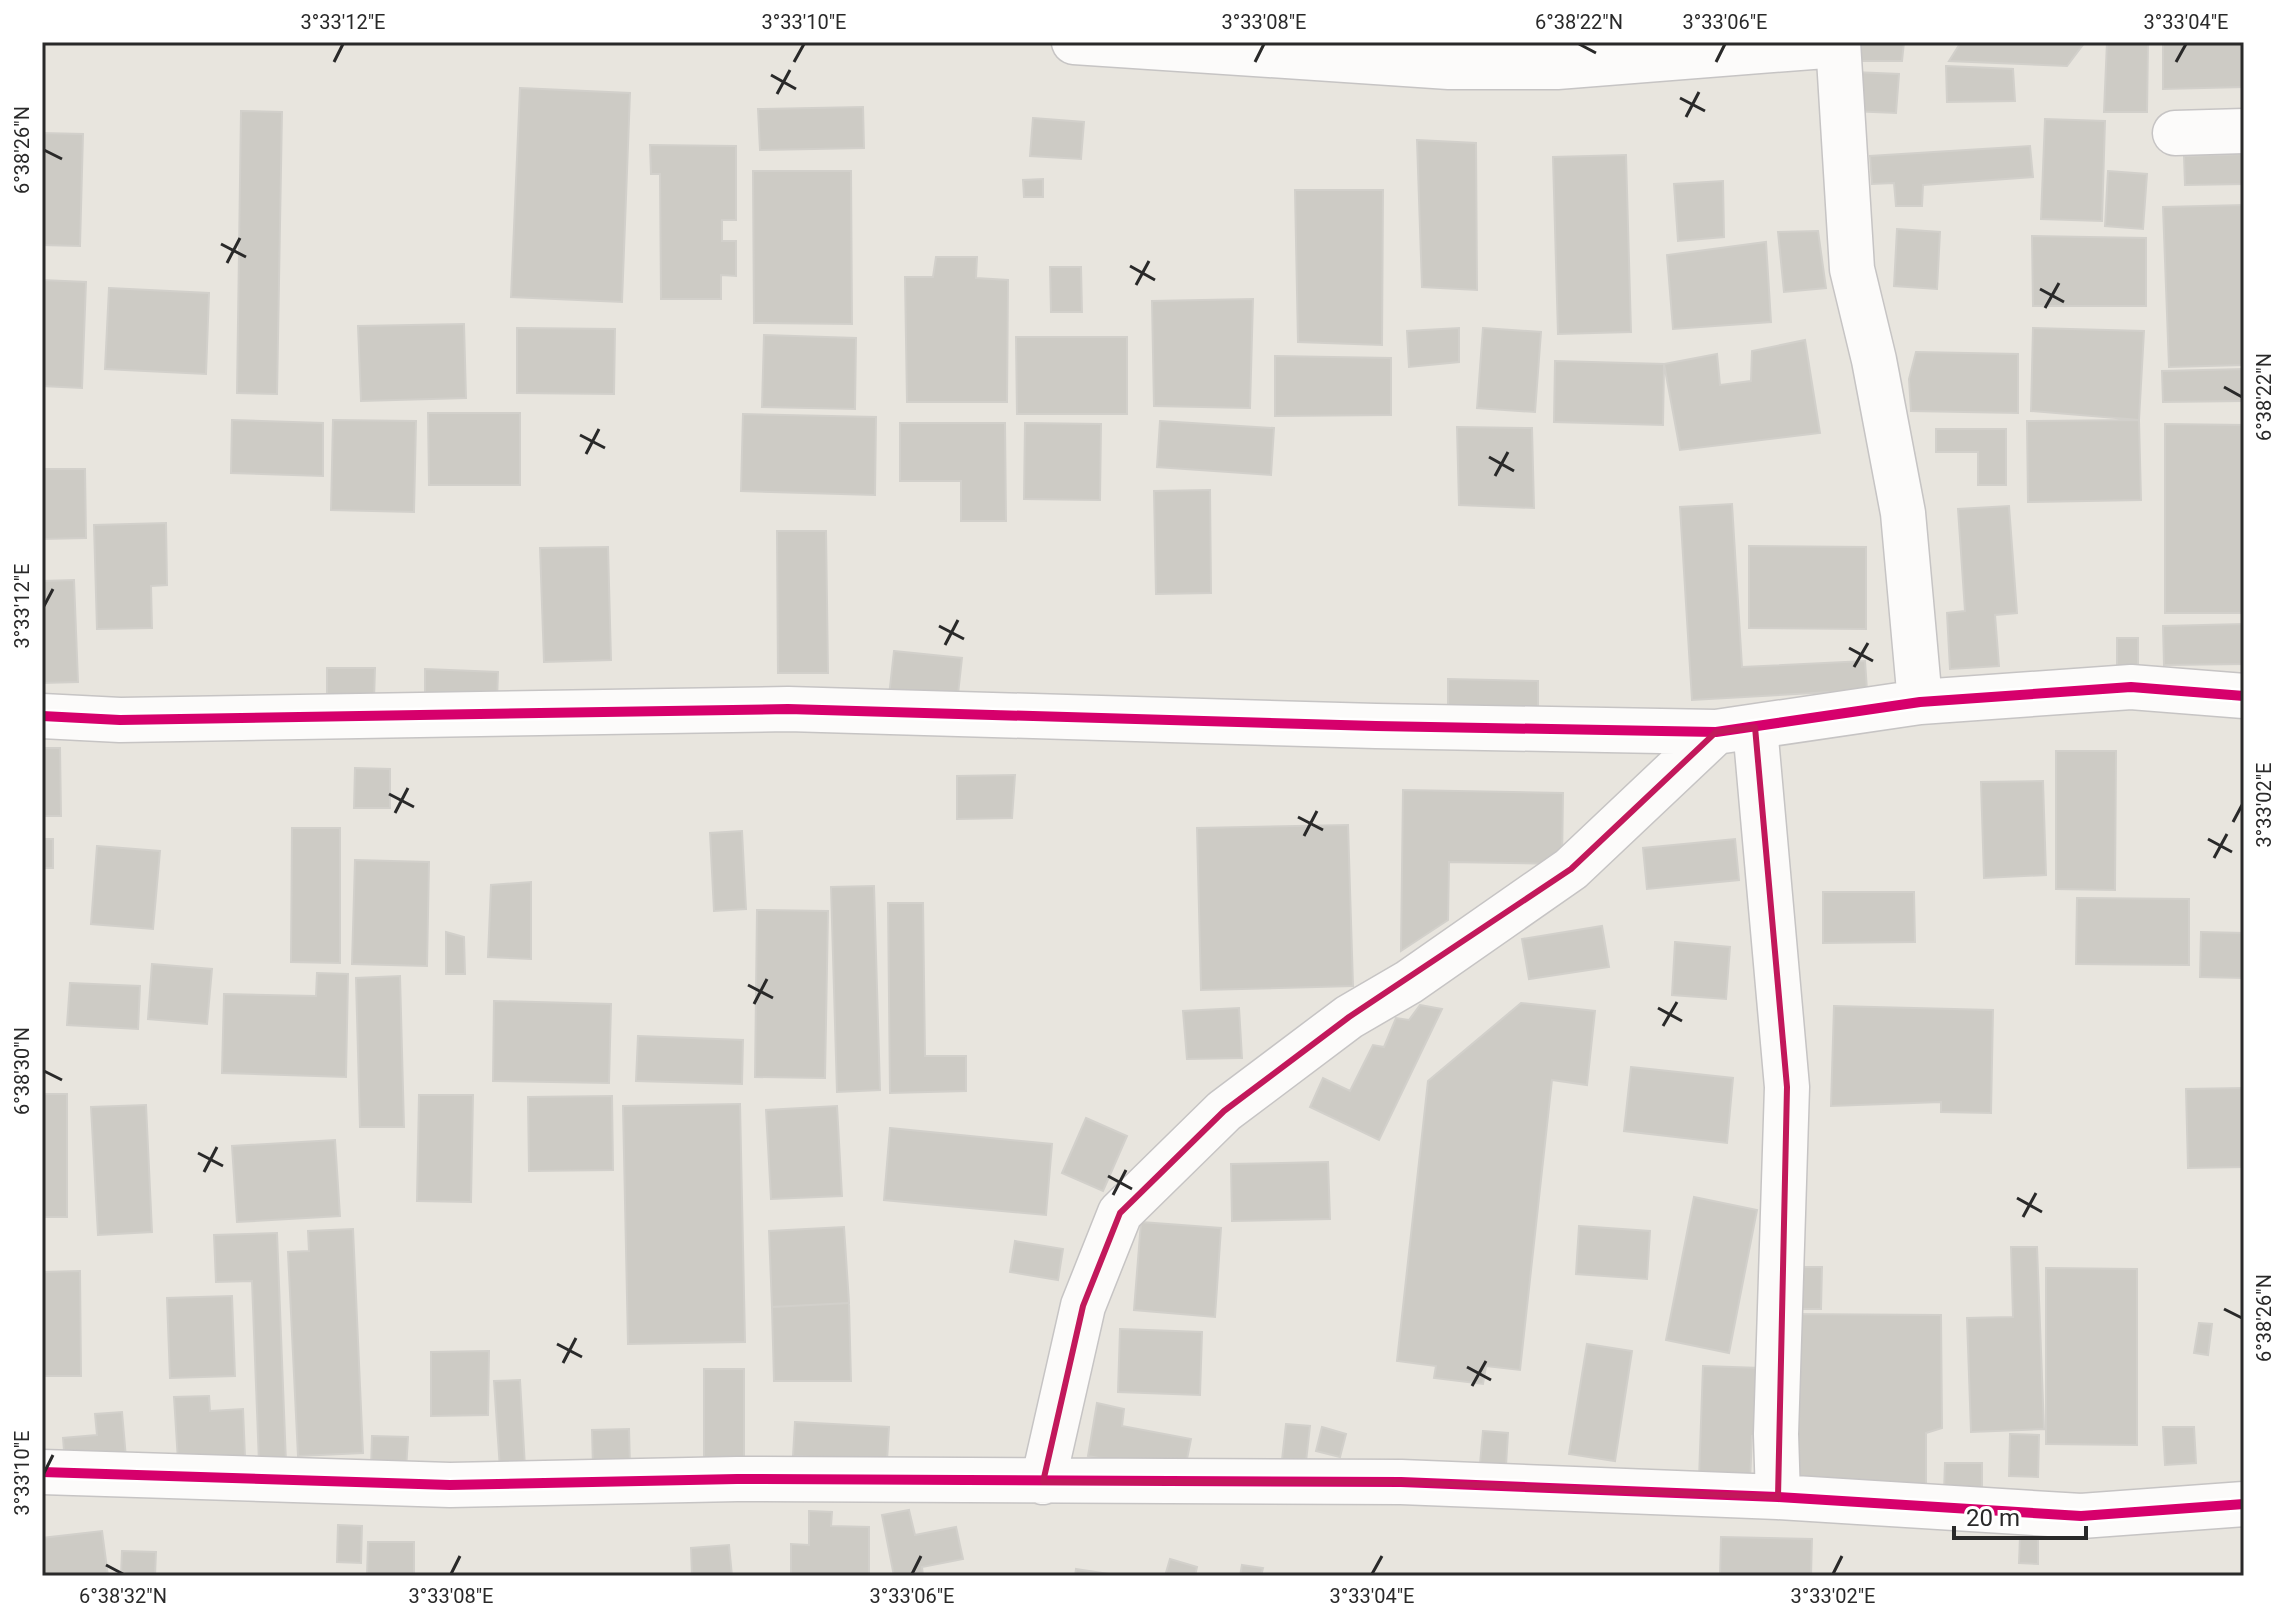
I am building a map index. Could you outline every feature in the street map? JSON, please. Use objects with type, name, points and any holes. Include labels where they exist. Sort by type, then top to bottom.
[{"type":"street","points":[[1074,42],[1287,48],[1449,67],[1557,67],[1838,44],[1852,269],[1874,360],[1903,513],[1920,702]]},
{"type":"street","points":[[2175,133],[2244,131]]},
{"type":"street","points":[[42,716],[120,720],[788,709],[1376,726],[1736,730],[1920,702],[2131,687],[2244,696]]},
{"type":"street","points":[[1043,1482],[1083,1306],[1120,1213],[1224,1111],[1349,1017],[1409,982],[1571,869],[1736,730]]},
{"type":"street","points":[[1736,730],[1787,1087],[1776,1434],[1778,1497]]},
{"type":"street","points":[[42,1472],[450,1485],[737,1479],[1401,1482],[1778,1497],[2081,1516],[2244,1504]]},
{"type":"highlighted area","points":[[1755,727],[1787,1087],[1778,1497],[1401,1482],[1043,1482],[1083,1306],[1120,1213],[1224,1111],[1349,1017],[1571,869],[1716,732]]},
{"type":"building","points":[[1856,42],[1904,42],[1902,61],[1857,61]]},
{"type":"building","points":[[1961,42],[2085,42],[2067,66],[1949,61]]},
{"type":"building","points":[[2107,42],[2148,42],[2147,112],[2104,112]]},
{"type":"building","points":[[2163,42],[2244,42],[2244,87],[2163,89]]},
{"type":"building","points":[[1946,66],[2013,69],[2015,101],[1947,102]]},
{"type":"building","points":[[1853,72],[1899,74],[1896,113],[1851,111]]},
{"type":"building","points":[[520,88],[630,93],[622,302],[511,297]]},
{"type":"building","points":[[863,107],[864,148],[760,150],[758,109]]},
{"type":"building","points":[[241,111],[282,112],[277,394],[237,393]]},
{"type":"building","points":[[1033,118],[1084,122],[1081,159],[1030,156]]},
{"type":"building","points":[[2045,119],[2105,121],[2102,221],[2041,219]]},
{"type":"building","points":[[42,133],[83,134],[80,246],[42,245]]},
{"type":"building","points":[[1417,140],[1476,143],[1477,290],[1422,287]]},
{"type":"building","points":[[650,145],[736,146],[736,220],[722,220],[722,241],[736,241],[736,276],[721,275],[721,299],[661,299],[660,174],[651,174]]},
{"type":"building","points":[[2030,146],[2033,177],[1923,185],[1922,206],[1896,206],[1894,183],[1872,184],[1870,156]]},
{"type":"building","points":[[2244,154],[2244,184],[2185,185],[2184,156]]},
{"type":"building","points":[[1626,155],[1631,332],[1558,334],[1553,157]]},
{"type":"building","points":[[753,171],[851,171],[852,324],[754,323]]},
{"type":"building","points":[[2108,171],[2147,174],[2143,229],[2105,226]]},
{"type":"building","points":[[1043,179],[1043,197],[1024,197],[1023,180]]},
{"type":"building","points":[[1723,181],[1724,237],[1678,241],[1674,184]]},
{"type":"building","points":[[1295,190],[1383,190],[1382,345],[1298,342]]},
{"type":"building","points":[[2244,205],[2244,365],[2169,367],[2163,207]]},
{"type":"building","points":[[1897,229],[1940,232],[1937,289],[1894,286]]},
{"type":"building","points":[[1818,231],[1826,288],[1784,292],[1778,232]]},
{"type":"building","points":[[2032,236],[2146,238],[2146,306],[2033,306]]},
{"type":"building","points":[[1766,242],[1771,322],[1673,329],[1667,255]]},
{"type":"building","points":[[936,257],[977,257],[976,278],[1008,280],[1007,402],[907,402],[905,277],[933,277]]},
{"type":"building","points":[[1050,267],[1081,267],[1082,312],[1051,312]]},
{"type":"building","points":[[42,280],[86,282],[82,388],[42,386]]},
{"type":"building","points":[[109,288],[209,293],[206,374],[105,369]]},
{"type":"building","points":[[1253,299],[1250,408],[1154,406],[1152,301]]},
{"type":"building","points":[[464,324],[466,398],[361,401],[358,326]]},
{"type":"building","points":[[517,328],[615,329],[614,394],[517,393]]},
{"type":"building","points":[[1459,328],[1459,362],[1409,367],[1407,331]]},
{"type":"building","points":[[1483,328],[1541,332],[1535,412],[1477,408]]},
{"type":"building","points":[[2033,328],[2144,331],[2139,420],[2031,411]]},
{"type":"building","points":[[764,335],[856,338],[855,409],[762,407]]},
{"type":"building","points":[[1016,337],[1127,337],[1127,414],[1017,414]]},
{"type":"building","points":[[1805,340],[1820,433],[1680,450],[1664,364],[1717,354],[1720,385],[1751,381],[1752,351]]},
{"type":"building","points":[[1916,352],[2018,354],[2018,413],[1911,411],[1909,379]]},
{"type":"building","points":[[1275,356],[1391,358],[1391,415],[1275,416]]},
{"type":"building","points":[[1555,361],[1664,364],[1663,425],[1554,422]]},
{"type":"building","points":[[2244,369],[2244,401],[2163,402],[2162,371]]},
{"type":"building","points":[[428,413],[520,413],[520,485],[429,485]]},
{"type":"building","points":[[743,414],[876,417],[875,495],[741,491]]},
{"type":"building","points":[[232,420],[323,423],[323,476],[231,473]]},
{"type":"building","points":[[333,420],[416,421],[414,512],[331,510]]},
{"type":"building","points":[[2139,420],[2141,500],[2028,502],[2027,421]]},
{"type":"building","points":[[1160,421],[1274,428],[1271,475],[1157,467]]},
{"type":"building","points":[[900,423],[1005,423],[1006,521],[961,521],[961,481],[900,481]]},
{"type":"building","points":[[1025,423],[1101,424],[1100,500],[1024,499]]},
{"type":"building","points":[[2165,424],[2244,425],[2242,613],[2165,613]]},
{"type":"building","points":[[1457,427],[1532,428],[1534,508],[1459,505]]},
{"type":"building","points":[[1936,429],[2006,429],[2006,485],[1978,485],[1978,452],[1936,452]]},
{"type":"building","points":[[42,469],[85,469],[86,538],[42,539]]},
{"type":"building","points":[[1210,490],[1211,593],[1156,594],[1154,491]]},
{"type":"building","points":[[1732,504],[1742,667],[1865,661],[1867,690],[1692,700],[1680,507]]},
{"type":"building","points":[[2009,506],[2017,613],[1995,615],[1999,666],[1950,669],[1947,613],[1965,611],[1958,509]]},
{"type":"building","points":[[166,523],[167,585],[151,586],[152,628],[97,629],[94,525]]},
{"type":"building","points":[[777,531],[826,531],[828,673],[778,673]]},
{"type":"building","points":[[1749,546],[1866,547],[1866,629],[1749,628]]},
{"type":"building","points":[[608,547],[611,660],[544,662],[540,548]]},
{"type":"building","points":[[74,580],[78,682],[42,683],[42,581]]},
{"type":"building","points":[[2244,624],[2244,664],[2164,665],[2163,626]]},
{"type":"building","points":[[2117,638],[2138,638],[2138,675],[2117,677]]},
{"type":"building","points":[[894,651],[962,658],[957,703],[889,696]]},
{"type":"building","points":[[327,668],[375,668],[374,700],[327,700]]},
{"type":"building","points":[[425,669],[498,672],[497,701],[425,699]]},
{"type":"building","points":[[1448,679],[1538,681],[1538,708],[1448,707]]},
{"type":"building","points":[[42,748],[60,748],[61,816],[42,816]]},
{"type":"building","points":[[2056,751],[2116,751],[2115,890],[2056,889]]},
{"type":"building","points":[[355,768],[390,769],[390,808],[354,808]]},
{"type":"building","points":[[1015,775],[1012,818],[957,819],[957,776]]},
{"type":"building","points":[[2043,781],[2046,875],[1984,878],[1981,782]]},
{"type":"building","points":[[1403,790],[1563,793],[1562,864],[1449,862],[1448,920],[1401,951]]},
{"type":"building","points":[[1348,825],[1353,986],[1201,990],[1197,828]]},
{"type":"building","points":[[292,828],[340,828],[340,963],[291,962]]},
{"type":"building","points":[[742,831],[746,909],[714,911],[710,833]]},
{"type":"building","points":[[42,839],[53,839],[53,868],[42,868]]},
{"type":"building","points":[[1735,839],[1739,880],[1647,889],[1643,848]]},
{"type":"building","points":[[97,846],[160,851],[153,929],[91,924]]},
{"type":"building","points":[[355,860],[429,862],[427,966],[352,964]]},
{"type":"building","points":[[531,882],[531,959],[488,957],[491,885]]},
{"type":"building","points":[[874,886],[880,1090],[837,1092],[831,887]]},
{"type":"building","points":[[1823,892],[1914,892],[1915,942],[1823,943]]},
{"type":"building","points":[[2077,898],[2189,899],[2189,965],[2076,964]]},
{"type":"building","points":[[888,903],[923,903],[925,1056],[966,1056],[966,1091],[890,1093]]},
{"type":"building","points":[[757,910],[828,911],[825,1078],[755,1077]]},
{"type":"building","points":[[1602,926],[1609,967],[1529,979],[1522,939]]},
{"type":"building","points":[[446,932],[464,937],[465,974],[446,974]]},
{"type":"building","points":[[2201,932],[2244,933],[2244,978],[2200,977]]},
{"type":"building","points":[[1675,942],[1730,947],[1726,999],[1672,995]]},
{"type":"building","points":[[152,964],[212,969],[207,1024],[148,1019]]},
{"type":"building","points":[[317,973],[348,974],[346,1077],[222,1073],[224,994],[316,996]]},
{"type":"building","points":[[400,976],[404,1127],[360,1127],[356,978]]},
{"type":"building","points":[[70,983],[140,986],[138,1029],[67,1025]]},
{"type":"building","points":[[494,1001],[611,1004],[609,1083],[493,1081]]},
{"type":"building","points":[[1521,1003],[1595,1011],[1587,1085],[1552,1080],[1520,1370],[1486,1366],[1483,1384],[1434,1378],[1436,1366],[1397,1361],[1428,1081]]},
{"type":"building","points":[[1420,1005],[1442,1009],[1379,1140],[1310,1107],[1323,1078],[1350,1091],[1373,1045],[1384,1047],[1396,1018],[1409,1020]]},
{"type":"building","points":[[1834,1006],[1993,1010],[1991,1113],[1941,1112],[1941,1102],[1831,1106]]},
{"type":"building","points":[[1239,1008],[1242,1058],[1187,1059],[1183,1011]]},
{"type":"building","points":[[638,1036],[743,1040],[742,1084],[636,1081]]},
{"type":"building","points":[[1631,1067],[1733,1078],[1727,1143],[1624,1131]]},
{"type":"building","points":[[2244,1088],[2244,1167],[2188,1168],[2186,1089]]},
{"type":"building","points":[[42,1094],[67,1094],[67,1217],[42,1217]]},
{"type":"building","points":[[419,1095],[473,1095],[471,1202],[417,1201]]},
{"type":"building","points":[[612,1096],[613,1170],[529,1171],[528,1097]]},
{"type":"building","points":[[740,1104],[745,1342],[628,1344],[623,1106]]},
{"type":"building","points":[[146,1105],[152,1232],[98,1235],[91,1107]]},
{"type":"building","points":[[837,1106],[842,1196],[771,1199],[766,1110]]},
{"type":"building","points":[[1086,1118],[1127,1136],[1103,1191],[1062,1173]]},
{"type":"building","points":[[890,1128],[1052,1144],[1046,1215],[884,1200]]},
{"type":"building","points":[[335,1140],[340,1216],[237,1222],[232,1146]]},
{"type":"building","points":[[1328,1162],[1330,1219],[1232,1221],[1231,1164]]},
{"type":"building","points":[[1694,1197],[1757,1210],[1729,1353],[1666,1340]]},
{"type":"building","points":[[1141,1222],[1221,1228],[1215,1317],[1134,1310]]},
{"type":"building","points":[[1579,1226],[1650,1231],[1647,1279],[1576,1274]]},
{"type":"building","points":[[844,1227],[849,1303],[772,1307],[769,1231]]},
{"type":"building","points":[[353,1229],[363,1453],[298,1456],[288,1252],[309,1251],[308,1231]]},
{"type":"building","points":[[277,1233],[286,1463],[259,1463],[252,1281],[216,1282],[214,1235]]},
{"type":"building","points":[[1015,1241],[1063,1249],[1058,1280],[1010,1272]]},
{"type":"building","points":[[2011,1247],[2037,1247],[2044,1429],[1971,1432],[1967,1318],[2013,1317]]},
{"type":"building","points":[[1790,1267],[1822,1267],[1821,1309],[1792,1309]]},
{"type":"building","points":[[2046,1268],[2137,1269],[2137,1445],[2046,1444]]},
{"type":"building","points":[[80,1271],[81,1376],[42,1376],[42,1272]]},
{"type":"building","points":[[232,1296],[235,1376],[170,1378],[167,1298]]},
{"type":"building","points":[[849,1303],[851,1381],[774,1381],[772,1307]]},
{"type":"building","points":[[1786,1314],[1941,1315],[1942,1428],[1926,1433],[1926,1485],[1787,1484]]},
{"type":"building","points":[[2199,1323],[2212,1324],[2208,1355],[2194,1353]]},
{"type":"building","points":[[1120,1329],[1202,1332],[1200,1395],[1118,1392]]},
{"type":"building","points":[[1587,1344],[1632,1351],[1615,1461],[1569,1454]]},
{"type":"building","points":[[489,1351],[488,1415],[431,1416],[431,1352]]},
{"type":"building","points":[[1703,1366],[1761,1368],[1760,1433],[1752,1436],[1750,1482],[1699,1479]]},
{"type":"building","points":[[704,1369],[744,1369],[744,1458],[704,1458]]},
{"type":"building","points":[[520,1380],[525,1467],[500,1469],[494,1381]]},
{"type":"building","points":[[209,1396],[210,1411],[243,1409],[245,1457],[178,1461],[174,1397]]},
{"type":"building","points":[[1097,1403],[1124,1409],[1122,1426],[1191,1439],[1184,1474],[1088,1456]]},
{"type":"building","points":[[122,1412],[126,1458],[65,1463],[63,1438],[97,1435],[95,1414]]},
{"type":"building","points":[[795,1422],[889,1427],[887,1461],[793,1456]]},
{"type":"building","points":[[1286,1424],[1310,1426],[1305,1471],[1281,1469]]},
{"type":"building","points":[[1322,1427],[1346,1434],[1340,1457],[1316,1451]]},
{"type":"building","points":[[2163,1427],[2194,1427],[2196,1463],[2165,1465]]},
{"type":"building","points":[[629,1429],[630,1466],[593,1467],[592,1430]]},
{"type":"building","points":[[1483,1431],[1508,1433],[1506,1466],[1480,1464]]},
{"type":"building","points":[[2010,1434],[2039,1435],[2038,1477],[2009,1476]]},
{"type":"building","points":[[372,1436],[408,1437],[406,1471],[371,1470]]},
{"type":"building","points":[[1945,1463],[1982,1463],[1982,1494],[1944,1492]]},
{"type":"building","points":[[909,1510],[915,1535],[956,1527],[963,1559],[922,1567],[923,1576],[894,1576],[882,1515]]},
{"type":"building","points":[[809,1511],[832,1512],[831,1526],[869,1527],[869,1576],[791,1576],[791,1544],[809,1545]]},
{"type":"building","points":[[338,1525],[362,1526],[361,1563],[337,1562]]},
{"type":"building","points":[[102,1531],[108,1576],[42,1576],[42,1538]]},
{"type":"building","points":[[2038,1536],[2038,1564],[2019,1563],[2020,1537]]},
{"type":"building","points":[[1721,1537],[1812,1539],[1811,1576],[1720,1576]]},
{"type":"building","points":[[368,1542],[414,1542],[414,1576],[367,1576]]},
{"type":"building","points":[[729,1545],[732,1576],[692,1576],[691,1548]]},
{"type":"building","points":[[122,1551],[156,1552],[155,1576],[121,1576]]},
{"type":"building","points":[[1170,1559],[1197,1567],[1195,1576],[1165,1576]]},
{"type":"building","points":[[1242,1565],[1263,1568],[1261,1576],[1240,1576]]},
{"type":"building","points":[[1076,1569],[1122,1576],[1075,1576]]},
{"type":"cycle path","points":[[42,716],[120,720],[788,709],[1376,726],[1716,732],[1920,702],[2131,687],[2244,696]]},
{"type":"cycle path","points":[[42,1472],[450,1485],[737,1479],[1401,1482],[1778,1497],[2081,1516],[2244,1504]]}]
